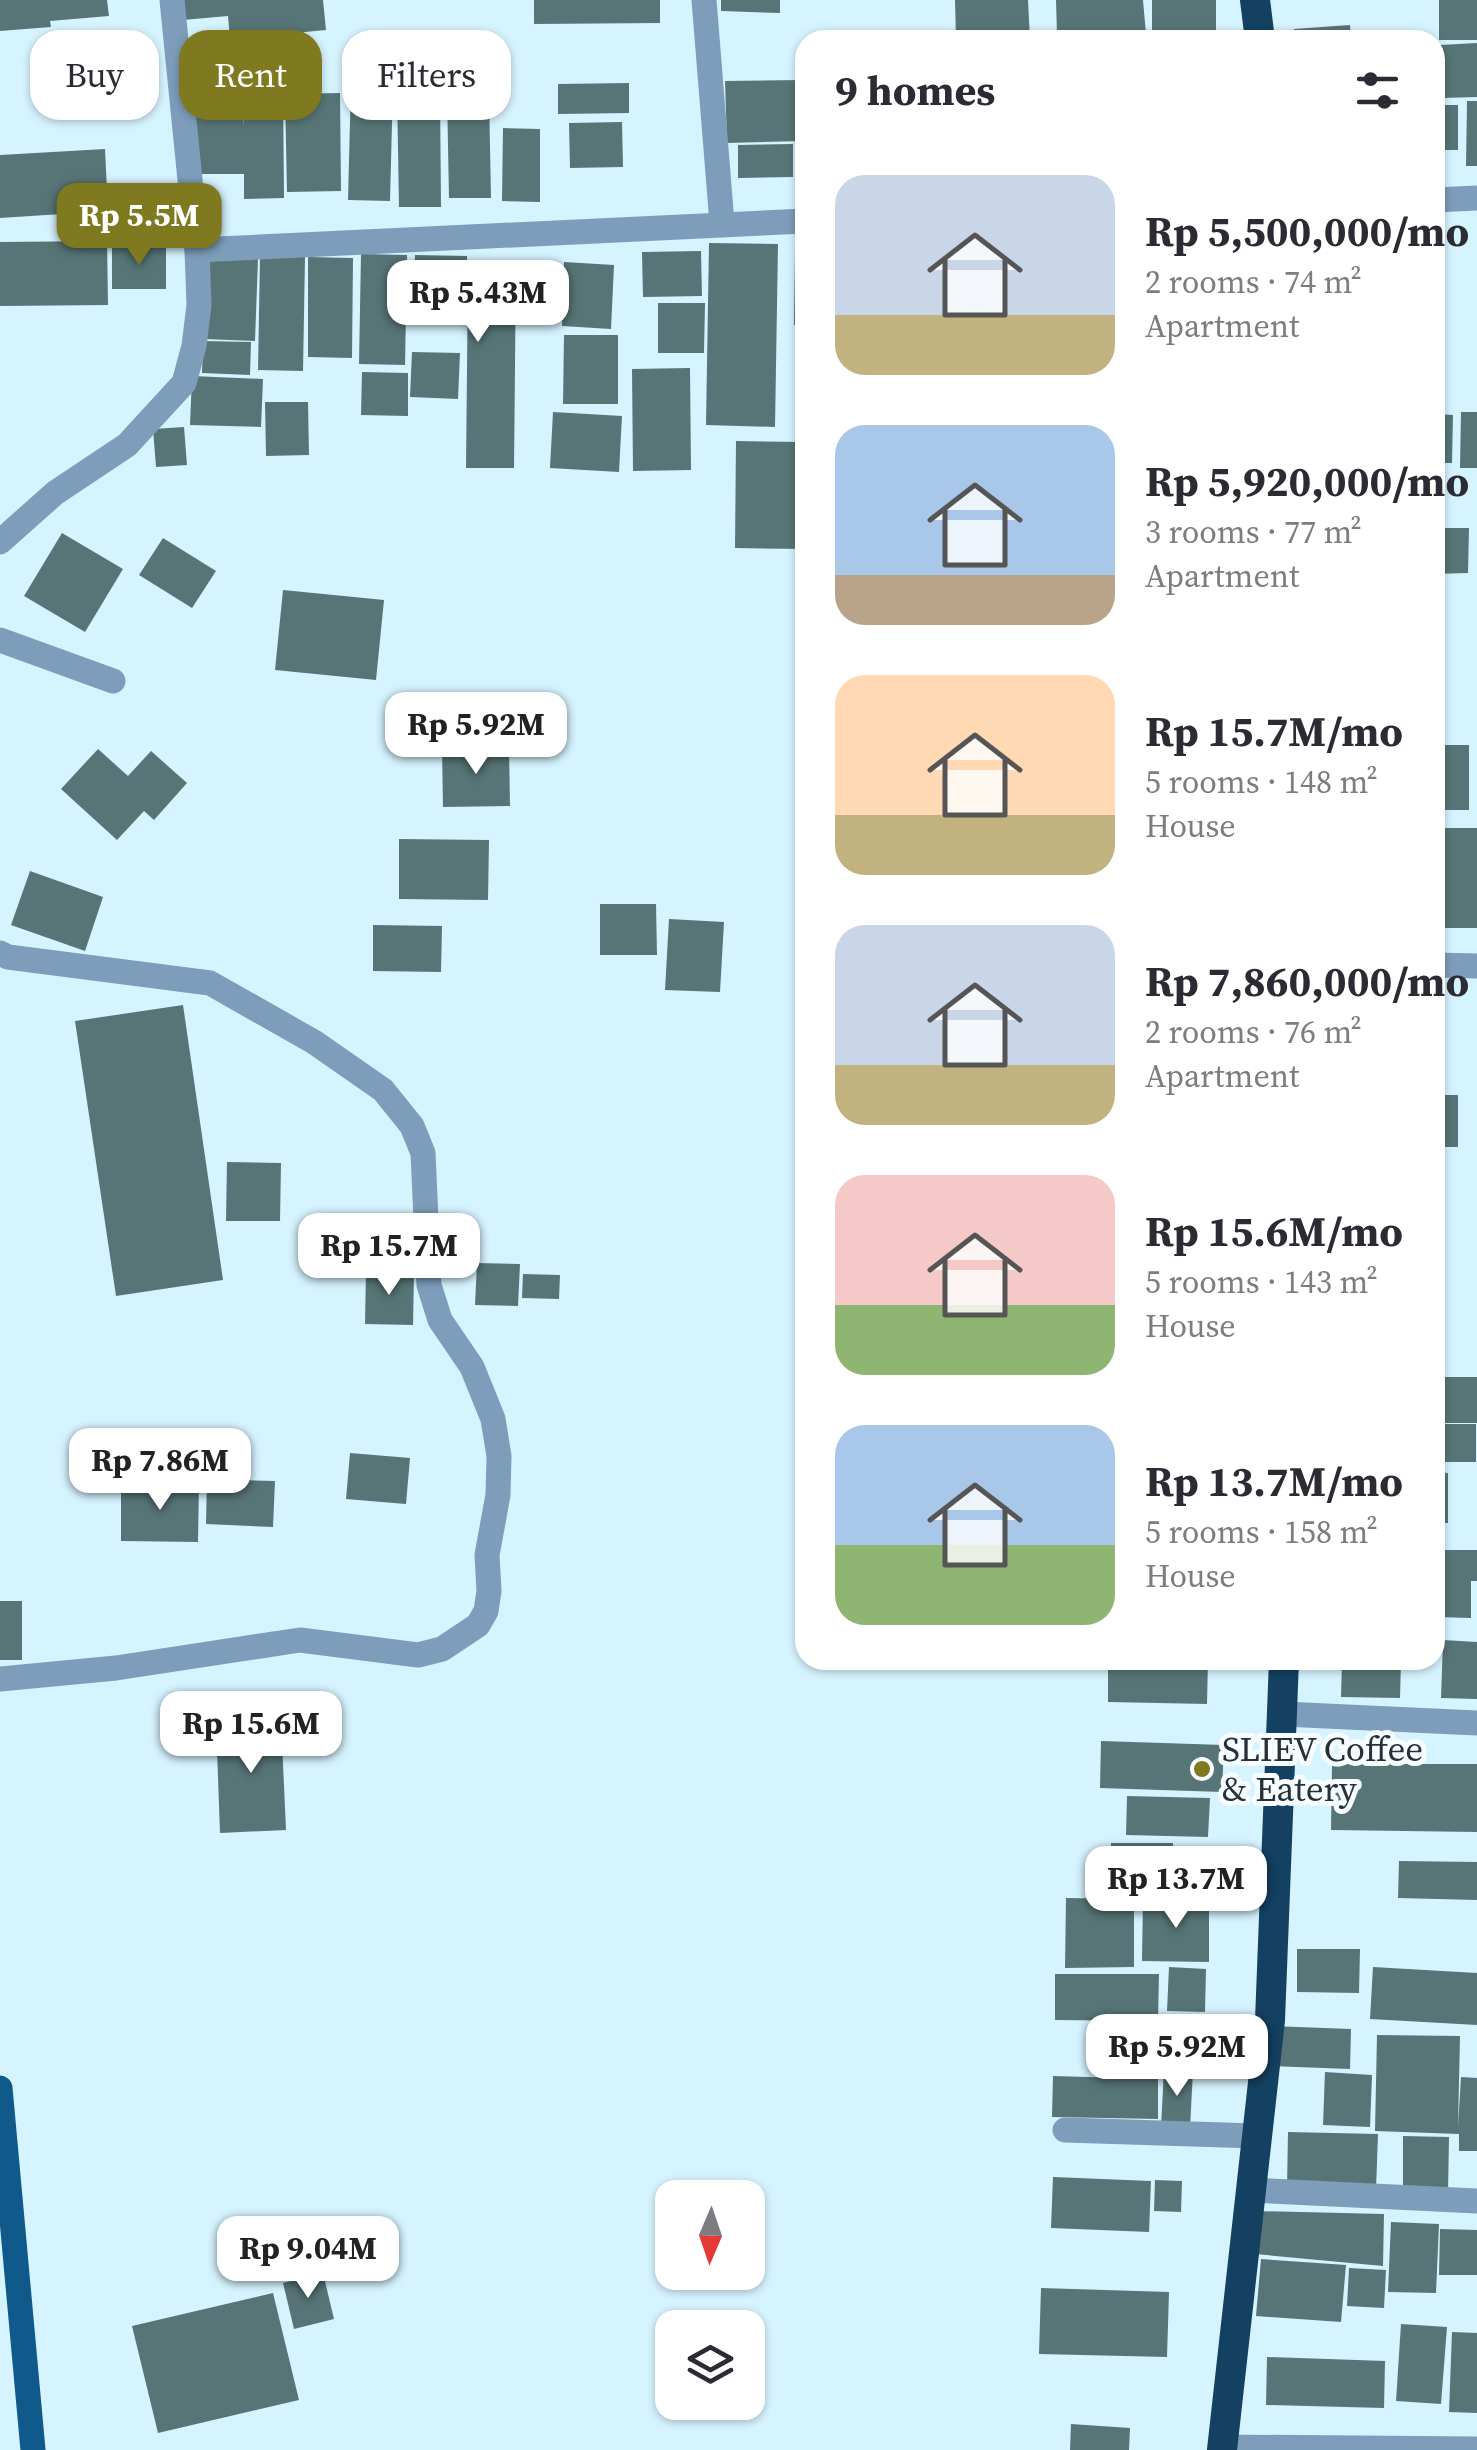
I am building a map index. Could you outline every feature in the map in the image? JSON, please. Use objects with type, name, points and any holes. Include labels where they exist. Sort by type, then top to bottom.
[{"type":"highway","points":[[1255,0],[1259,30]]},
{"type":"highway","points":[[1222,2448],[1270,2020],[1284,1670]]},
{"type":"main road","points":[[0,2088],[33,2450]]},
{"type":"street","points":[[0,542],[55,493],[127,444],[184,382],[199,305],[172,0]]},
{"type":"street","points":[[704,0],[722,223]]},
{"type":"street","points":[[1445,200],[1477,198]]},
{"type":"street","points":[[197,250],[795,221]]},
{"type":"street","points":[[0,640],[113,680]]},
{"type":"street","points":[[0,953],[124,974],[210,983],[314,1042],[383,1090],[412,1126],[424,1153],[429,1284],[440,1320],[472,1368],[494,1419],[499,1456],[498,1495],[487,1555],[490,1591],[486,1611],[478,1626],[458,1642],[418,1655],[300,1640],[116,1668],[0,1679]]},
{"type":"street","points":[[1445,965],[1477,966]]},
{"type":"street","points":[[1284,1714],[1477,1723]]},
{"type":"street","points":[[1065,2130],[1256,2136]]},
{"type":"street","points":[[1250,2190],[1477,2201]]},
{"type":"street","points":[[1222,2448],[1477,2448]]},
{"type":"building","points":[[0,0],[107,0],[109,16],[50,21],[51,27],[0,31]]},
{"type":"building","points":[[182,0],[323,0],[326,30],[229,30],[228,16],[183,20]]},
{"type":"building","points":[[534,0],[660,0],[660,23],[534,24]]},
{"type":"building","points":[[721,0],[780,0],[780,13],[721,11]]},
{"type":"building","points":[[955,0],[1028,0],[1030,30],[956,30]]},
{"type":"building","points":[[1056,0],[1143,0],[1146,30],[1057,30]]},
{"type":"building","points":[[1152,0],[1216,0],[1216,30],[1152,30]]},
{"type":"building","points":[[1439,0],[1477,0],[1477,40],[1445,40],[1445,30],[1439,30]]},
{"type":"building","points":[[1350,25],[1350,30],[1294,30]]},
{"type":"building","points":[[1477,43],[1477,97],[1445,98],[1445,45]]},
{"type":"building","points":[[795,80],[795,141],[727,143],[725,81]]},
{"type":"building","points":[[629,83],[629,113],[558,114],[558,84]]},
{"type":"building","points":[[322,93],[340,93],[341,191],[287,192],[286,120],[322,120]]},
{"type":"building","points":[[1467,101],[1477,101],[1477,166],[1466,166]]},
{"type":"building","points":[[1445,105],[1458,105],[1458,150],[1445,150]]},
{"type":"building","points":[[194,120],[244,120],[244,126],[244,120],[283,120],[284,198],[244,199],[244,174],[194,174]]},
{"type":"building","points":[[350,120],[392,120],[390,201],[348,200]]},
{"type":"building","points":[[398,120],[440,120],[441,207],[399,207]]},
{"type":"building","points":[[448,120],[490,120],[491,198],[449,198]]},
{"type":"building","points":[[622,122],[623,167],[570,168],[569,123]]},
{"type":"building","points":[[503,128],[540,129],[540,202],[502,201]]},
{"type":"building","points":[[793,144],[793,177],[738,178],[738,145]]},
{"type":"building","points":[[105,149],[108,211],[0,218],[0,155]]},
{"type":"building","points":[[107,241],[108,305],[0,306],[0,242]]},
{"type":"building","points":[[709,243],[778,244],[775,427],[706,425]]},
{"type":"building","points":[[112,248],[166,248],[166,289],[112,289]]},
{"type":"building","points":[[701,251],[702,296],[643,297],[642,252]]},
{"type":"building","points":[[361,254],[407,255],[405,365],[359,364]]},
{"type":"building","points":[[415,255],[467,256],[467,262],[516,262],[514,468],[466,468],[468,271],[465,323],[413,321]]},
{"type":"building","points":[[207,256],[258,258],[255,341],[204,339]]},
{"type":"building","points":[[260,256],[305,257],[303,371],[258,370]]},
{"type":"building","points":[[308,257],[353,258],[352,358],[308,357]]},
{"type":"building","points":[[564,262],[614,265],[611,329],[562,326]]},
{"type":"building","points":[[658,303],[705,303],[704,353],[658,353]]},
{"type":"building","points":[[564,335],[618,335],[618,404],[563,404]]},
{"type":"building","points":[[203,341],[251,342],[250,375],[202,373]]},
{"type":"building","points":[[412,352],[460,353],[458,399],[410,397]]},
{"type":"building","points":[[690,368],[691,470],[633,471],[632,369]]},
{"type":"building","points":[[362,372],[408,373],[408,416],[361,415]]},
{"type":"building","points":[[192,376],[263,379],[261,427],[190,425]]},
{"type":"building","points":[[265,402],[308,402],[309,455],[266,456]]},
{"type":"building","points":[[553,412],[622,416],[619,472],[550,468]]},
{"type":"building","points":[[1461,412],[1477,412],[1477,468],[1460,468]]},
{"type":"building","points":[[1445,415],[1453,415],[1452,463],[1445,463]]},
{"type":"building","points":[[184,427],[187,465],[156,467],[153,429]]},
{"type":"building","points":[[736,441],[795,442],[795,549],[735,548]]},
{"type":"building","points":[[1445,528],[1469,528],[1468,573],[1445,574]]},
{"type":"building","points":[[62,533],[123,569],[85,632],[24,596]]},
{"type":"building","points":[[163,538],[216,571],[192,608],[139,575]]},
{"type":"building","points":[[283,590],[384,600],[376,680],[275,670]]},
{"type":"building","points":[[1445,745],[1469,745],[1469,810],[1445,810]]},
{"type":"building","points":[[509,747],[510,806],[443,807],[442,748]]},
{"type":"building","points":[[98,749],[128,776],[151,751],[187,783],[154,820],[144,811],[117,840],[61,789]]},
{"type":"building","points":[[1445,828],[1477,828],[1477,928],[1445,928]]},
{"type":"building","points":[[399,839],[489,840],[488,900],[399,899]]},
{"type":"building","points":[[30,871],[103,897],[85,951],[11,925]]},
{"type":"building","points":[[600,904],[656,904],[657,955],[600,955]]},
{"type":"building","points":[[669,919],[724,922],[720,992],[665,990]]},
{"type":"building","points":[[373,925],[442,926],[441,972],[373,971]]},
{"type":"building","points":[[183,1005],[223,1280],[116,1296],[75,1021]]},
{"type":"building","points":[[1445,1095],[1458,1095],[1458,1147],[1445,1147]]},
{"type":"building","points":[[227,1162],[281,1163],[280,1221],[226,1221]]},
{"type":"building","points":[[477,1263],[520,1264],[518,1306],[475,1305]]},
{"type":"building","points":[[366,1271],[414,1272],[413,1325],[365,1324]]},
{"type":"building","points":[[523,1274],[560,1275],[559,1299],[522,1298]]},
{"type":"building","points":[[1445,1377],[1477,1377],[1477,1423],[1445,1423]]},
{"type":"building","points":[[1445,1424],[1476,1424],[1476,1462],[1445,1462]]},
{"type":"building","points":[[350,1453],[410,1458],[406,1504],[346,1499]]},
{"type":"building","points":[[1445,1473],[1448,1473],[1445,1523]]},
{"type":"building","points":[[207,1479],[275,1481],[273,1527],[206,1524]]},
{"type":"building","points":[[121,1484],[199,1484],[198,1542],[121,1541]]},
{"type":"building","points":[[1445,1550],[1477,1550],[1477,1581],[1471,1581],[1471,1618],[1445,1617]]},
{"type":"building","points":[[0,1601],[22,1601],[22,1660],[0,1660]]},
{"type":"building","points":[[1445,1640],[1477,1642],[1477,1699],[1441,1698]]},
{"type":"building","points":[[1108,1670],[1208,1670],[1207,1704],[1108,1702]]},
{"type":"building","points":[[1342,1670],[1401,1670],[1400,1698],[1341,1697]]},
{"type":"building","points":[[281,1719],[286,1830],[220,1833],[216,1722]]},
{"type":"building","points":[[1101,1741],[1224,1745],[1222,1792],[1100,1788]]},
{"type":"building","points":[[1332,1764],[1477,1764],[1477,1832],[1331,1830]]},
{"type":"building","points":[[1127,1796],[1210,1798],[1208,1837],[1126,1835]]},
{"type":"building","points":[[1111,1843],[1173,1843],[1173,1892],[1111,1892]]},
{"type":"building","points":[[1399,1861],[1477,1862],[1477,1900],[1398,1898]]},
{"type":"building","points":[[1066,1898],[1134,1899],[1134,1967],[1065,1968]]},
{"type":"building","points":[[1143,1899],[1209,1900],[1209,1962],[1142,1961]]},
{"type":"building","points":[[1297,1949],[1360,1949],[1359,1993],[1297,1992]]},
{"type":"building","points":[[1169,1967],[1206,1969],[1205,2012],[1167,2011]]},
{"type":"building","points":[[1373,1967],[1477,1973],[1477,2025],[1370,2019]]},
{"type":"building","points":[[1055,1974],[1159,1974],[1158,2021],[1055,2020]]},
{"type":"building","points":[[1271,2026],[1351,2029],[1350,2069],[1268,2066]]},
{"type":"building","points":[[1377,2035],[1460,2036],[1458,2127],[1461,2077],[1477,2078],[1477,2151],[1459,2151],[1459,2134],[1375,2131]]},
{"type":"building","points":[[1164,2069],[1193,2071],[1190,2128],[1161,2127]]},
{"type":"building","points":[[1325,2072],[1372,2075],[1370,2127],[1323,2125]]},
{"type":"building","points":[[1053,2076],[1158,2079],[1158,2119],[1052,2117]]},
{"type":"building","points":[[1288,2132],[1378,2134],[1376,2190],[1287,2188]]},
{"type":"building","points":[[1403,2136],[1449,2137],[1448,2194],[1403,2194]]},
{"type":"building","points":[[1053,2177],[1151,2181],[1149,2232],[1051,2228]]},
{"type":"building","points":[[1155,2180],[1182,2181],[1181,2212],[1154,2211]]},
{"type":"building","points":[[1256,2211],[1384,2214],[1383,2266],[1255,2254]]},
{"type":"building","points":[[1391,2222],[1439,2224],[1436,2293],[1388,2292]]},
{"type":"building","points":[[1440,2229],[1477,2230],[1477,2275],[1439,2275]]},
{"type":"building","points":[[1261,2259],[1346,2265],[1341,2322],[1256,2316]]},
{"type":"building","points":[[1349,2268],[1386,2270],[1384,2308],[1347,2306]]},
{"type":"building","points":[[323,2273],[334,2319],[294,2329],[283,2283]]},
{"type":"building","points":[[1041,2288],[1169,2292],[1167,2357],[1039,2354]]},
{"type":"building","points":[[273,2293],[299,2400],[158,2433],[132,2326]]},
{"type":"building","points":[[1401,2324],[1447,2327],[1441,2404],[1396,2401]]},
{"type":"building","points":[[1452,2332],[1477,2333],[1477,2413],[1449,2412]]},
{"type":"building","points":[[1267,2357],[1385,2361],[1384,2408],[1266,2405]]},
{"type":"building","points":[[1071,2424],[1130,2428],[1129,2450],[1070,2450]]},
{"type":"place","name":"SLIEV Coffee & Eatery","points":[[1202,1769]]}]
